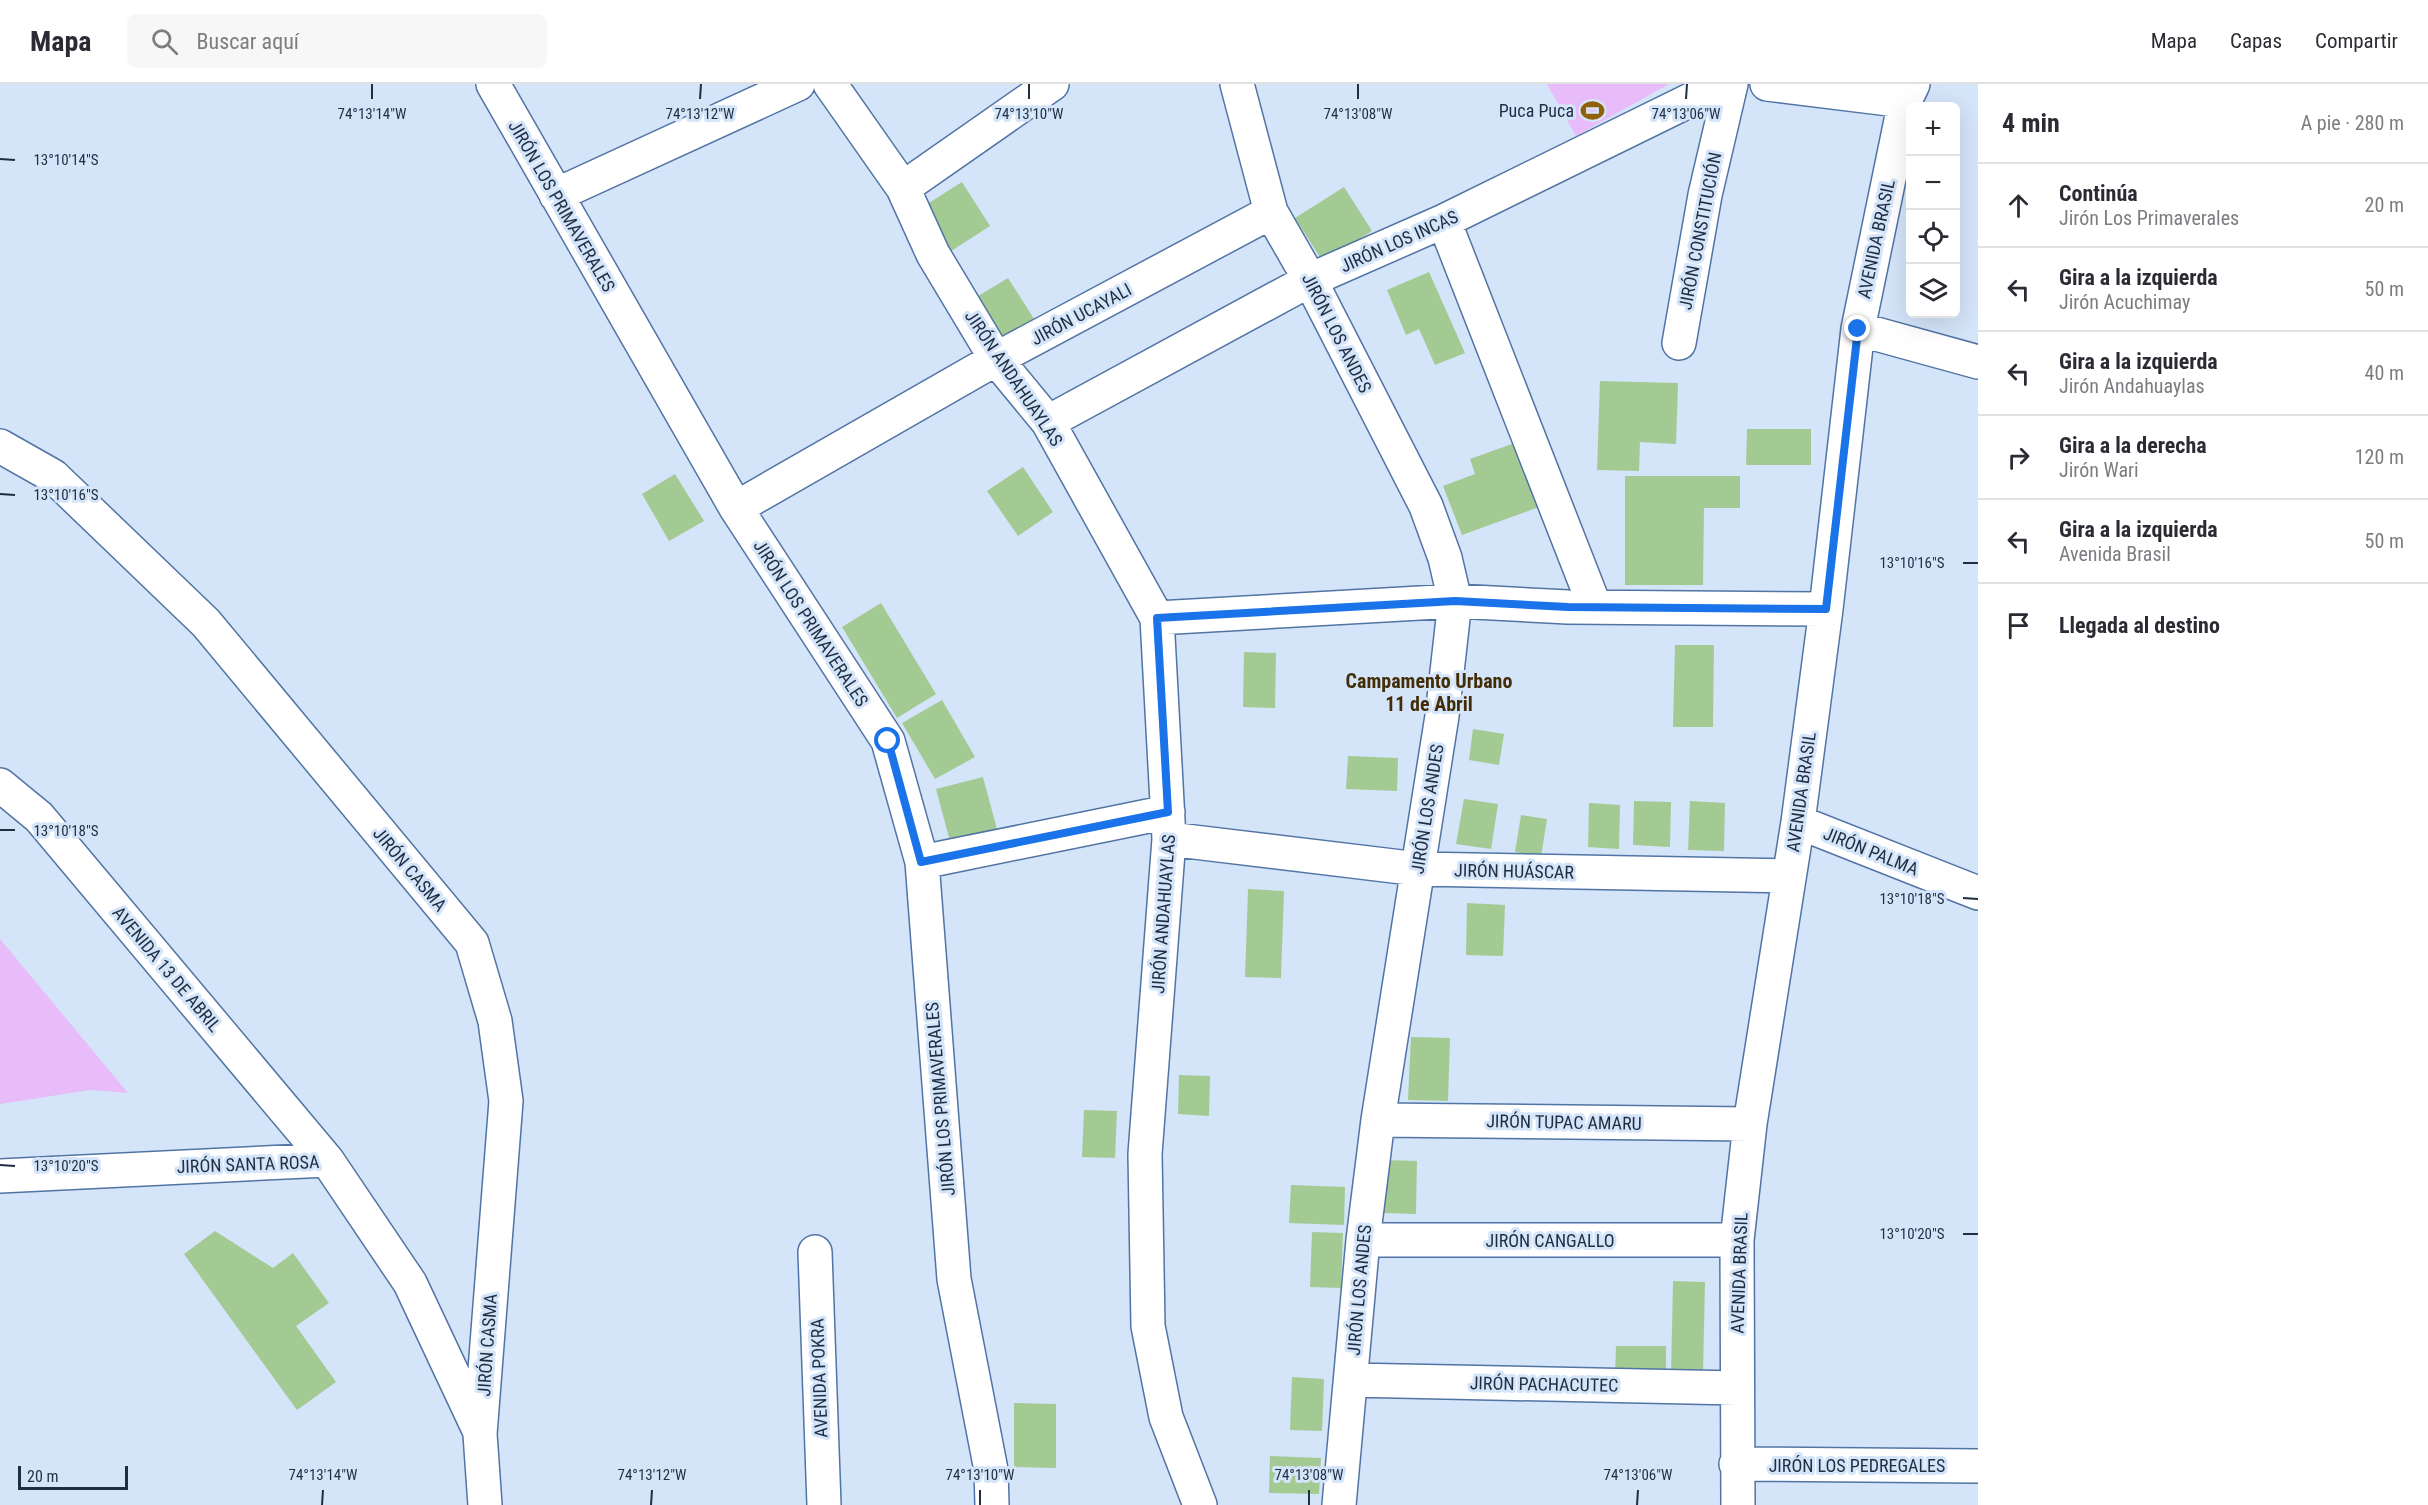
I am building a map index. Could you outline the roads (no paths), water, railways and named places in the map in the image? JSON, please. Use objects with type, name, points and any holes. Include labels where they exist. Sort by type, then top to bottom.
[{"type":"street","name":"JIRÓN LOS PRIMAVERALES","points":[[493,84],[736,508],[888,741],[921,862],[954,1279],[991,1470],[992,1505]]},
{"type":"street","points":[[556,195],[798,84]]},
{"type":"street","name":"JIRÓN ANDAHUAYLAS","points":[[830,84],[903,188],[933,254],[996,359],[1047,422],[1157,618],[1168,826],[1145,1154],[1148,1326],[1166,1417],[1200,1505]]},
{"type":"street","points":[[903,188],[1052,84]]},
{"type":"street","name":"JIRÓN LOS ANDES","points":[[1237,84],[1271,212],[1310,280],[1426,506],[1445,558],[1455,601],[1442,716],[1377,1120],[1363,1240],[1340,1505]]},
{"type":"street","name":"JIRÓN LOS INCAS","points":[[1047,422],[1310,280],[1444,221],[1723,84]]},
{"type":"street","name":"JIRÓN CONSTITUCIÓN","points":[[1679,343],[1705,195],[1731,84]]},
{"type":"street","points":[[1767,84],[1909,92]]},
{"type":"street","name":"AVENIDA BRASIL","points":[[1737,1505],[1737,1240],[1750,1124],[1798,822],[1826,609],[1858,329],[1909,92]]},
{"type":"street","name":"JIRÓN UCAYALI","points":[[736,508],[996,359],[1271,212]]},
{"type":"street","points":[[1444,221],[1595,607]]},
{"type":"street","points":[[1858,329],[1978,362]]},
{"type":"street","name":"JIRÓN CASMA","points":[[0,446],[53,476],[206,623],[472,943],[495,1021],[506,1101],[480,1434]]},
{"type":"street","points":[[1157,618],[1455,601],[1595,607],[1826,609]]},
{"type":"street","name":"AVENIDA 13 DE ABRIL","points":[[0,785],[39,818],[327,1160]]},
{"type":"street","name":"JIRÓN PALMA","points":[[1798,822],[1978,893]]},
{"type":"street","name":"JIRÓN HUÁSCAR","points":[[921,862],[1168,826],[1418,869],[1789,876]]},
{"type":"street","name":"JIRÓN TUPAC AMARU","points":[[1377,1120],[1750,1124]]},
{"type":"street","name":"JIRÓN SANTA ROSA","points":[[0,1176],[327,1160],[410,1283],[480,1434]]},
{"type":"street","name":"JIRÓN CANGALLO","points":[[1363,1240],[1737,1240]]},
{"type":"street","name":"AVENIDA POKRA","points":[[815,1252],[824,1505]]},
{"type":"street","name":"JIRÓN PACHACUTEC","points":[[1351,1380],[1737,1388]]},
{"type":"street","points":[[480,1434],[484,1505]]},
{"type":"street","name":"JIRÓN LOS PEDREGALES","points":[[1736,1464],[1978,1466]]},
{"type":"place","name":"Puca Puca","points":[[1592,110]]},
{"type":"district","name":"Campamento Urbano 11 de Abril","points":[[1429,692]]}]
